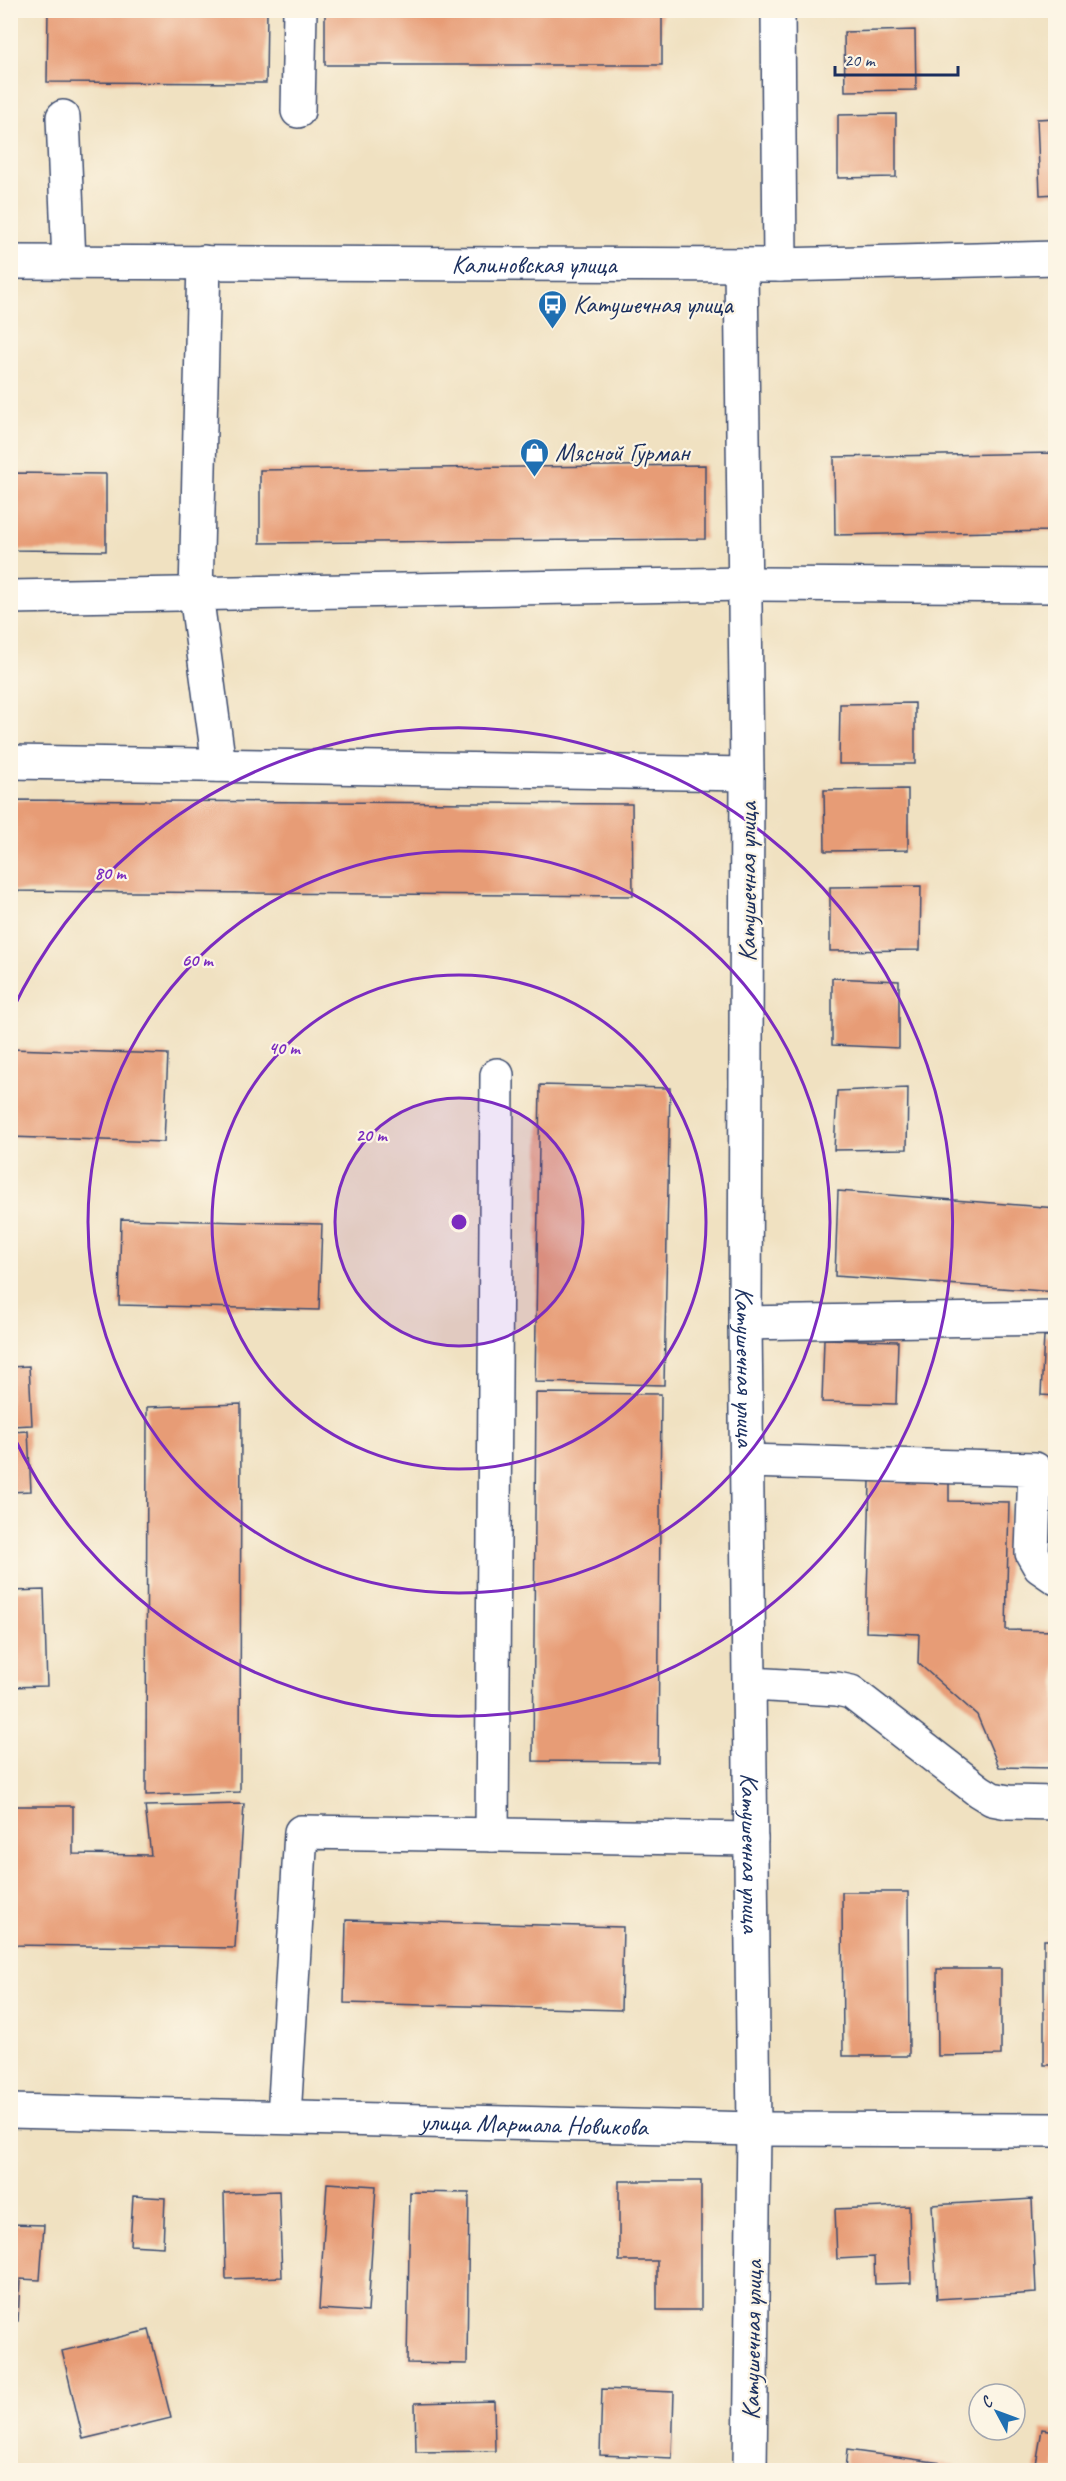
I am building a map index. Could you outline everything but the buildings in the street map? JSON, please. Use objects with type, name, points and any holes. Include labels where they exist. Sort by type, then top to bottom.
[{"type":"street","points":[[298,111],[300,10]]},
{"type":"street","points":[[778,10],[780,265]]},
{"type":"street","points":[[63,117],[69,262]]},
{"type":"street","name":"Калиновская улица","points":[[10,262],[780,265],[1056,258]]},
{"type":"street","points":[[204,262],[196,594],[219,765]]},
{"type":"street","name":"Катушечная улица","points":[[741,265],[747,774],[745,1323],[754,2128],[750,2470]]},
{"type":"street","points":[[10,597],[746,584],[1056,586]]},
{"type":"street","points":[[10,762],[747,774]]},
{"type":"street","points":[[492,1835],[497,1076]]},
{"type":"street","points":[[745,1323],[1056,1318]]},
{"type":"street","points":[[747,1461],[1045,1469],[1032,1552],[1041,1567],[1056,1578]]},
{"type":"street","points":[[750,1684],[837,1689],[851,1692],[979,1791],[993,1799],[1056,1803]]},
{"type":"street","points":[[284,2117],[301,1832],[751,1839]]},
{"type":"street","name":"улица Маршала Новикова","points":[[10,2111],[754,2128],[1056,2130]]},
{"type":"place","name":"Катушечная улица","points":[[552,330]]},
{"type":"place","name":"Мясной Гурман","points":[[534,478]]}]
